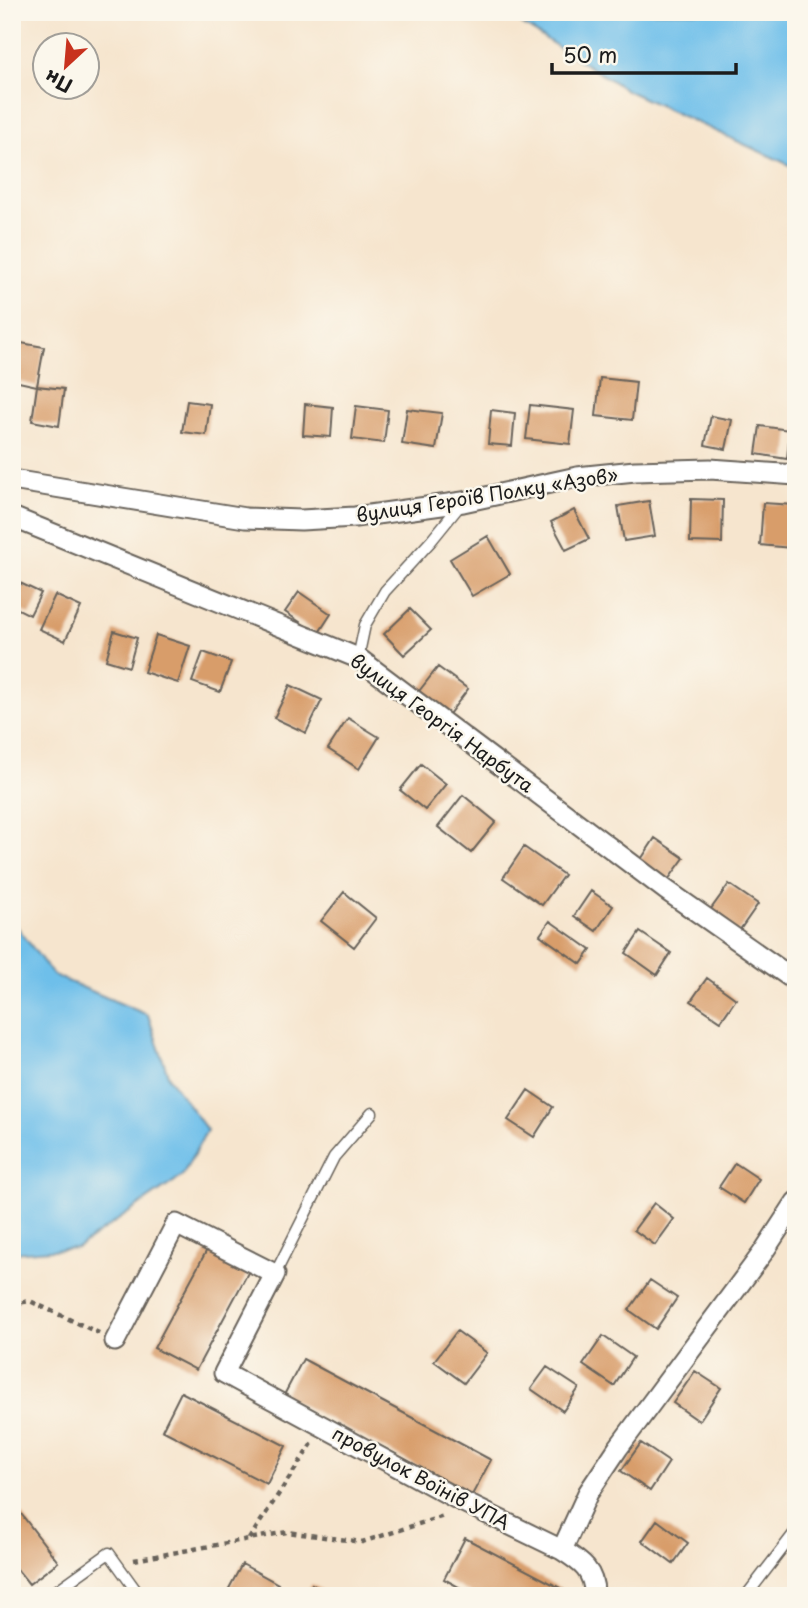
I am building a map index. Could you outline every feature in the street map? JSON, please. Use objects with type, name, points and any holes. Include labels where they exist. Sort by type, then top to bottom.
[{"type":"street","name":"вулиця Героїв Полку «Азов»","points":[[12,480],[245,518],[301,520],[355,517],[463,502],[577,477],[635,471],[710,469],[796,475]]},
{"type":"street","name":"вулиця Георгія Нарбута","points":[[12,517],[358,658],[666,890],[796,981]]},
{"type":"street","points":[[562,1550],[588,1493],[618,1448],[762,1254],[796,1202]]},
{"type":"street","points":[[115,1341],[176,1224],[275,1274]]},
{"type":"street","name":"провулок Воїнів УПА","points":[[275,1274],[224,1373],[472,1506],[562,1550],[582,1563],[593,1578],[594,1596]]},
{"type":"lane","points":[[358,658],[365,625],[385,591],[463,502]]},
{"type":"lane","points":[[275,1274],[334,1157],[372,1113]]},
{"type":"lane","points":[[746,1596],[796,1531]]},
{"type":"lane","points":[[49,1596],[109,1553],[140,1596]]},
{"type":"path","points":[[12,1304],[30,1301],[115,1341]]},
{"type":"path","points":[[249,1539],[323,1426]]},
{"type":"path","points":[[116,1563],[288,1532],[362,1542],[472,1506]]},
{"type":"water","points":[[503,12],[796,12],[796,168],[628,91]]},
{"type":"water","points":[[12,920],[53,975],[148,1015],[169,1078],[207,1130],[182,1176],[77,1248],[12,1253]]},
{"type":"building","points":[[21,343],[44,347],[37,386],[14,381]]},
{"type":"building","points":[[600,378],[636,382],[632,420],[596,416]]},
{"type":"building","points":[[37,386],[64,389],[59,426],[32,421]]},
{"type":"building","points":[[187,401],[210,404],[206,435],[182,432]]},
{"type":"building","points":[[305,404],[333,407],[331,437],[303,435]]},
{"type":"building","points":[[530,405],[574,410],[570,444],[526,439]]},
{"type":"building","points":[[356,406],[388,410],[384,443],[352,439]]},
{"type":"building","points":[[407,409],[442,413],[436,449],[402,444]]},
{"type":"building","points":[[491,410],[515,413],[512,446],[488,444]]},
{"type":"building","points":[[711,416],[732,420],[726,449],[705,445]]},
{"type":"building","points":[[760,426],[790,430],[787,459],[756,454]]},
{"type":"building","points":[[691,499],[723,500],[722,543],[690,542]]},
{"type":"building","points":[[649,501],[655,536],[624,541],[618,506]]},
{"type":"building","points":[[763,503],[794,505],[791,548],[760,545]]},
{"type":"building","points":[[574,510],[589,539],[566,550],[551,522]]},
{"type":"building","points":[[488,536],[510,574],[472,596],[450,559]]},
{"type":"building","points":[[18,582],[41,593],[30,615],[12,606],[12,594]]},
{"type":"building","points":[[299,592],[331,614],[318,634],[285,612]]},
{"type":"building","points":[[55,595],[81,607],[65,641],[39,629]]},
{"type":"building","points":[[410,609],[431,630],[404,655],[384,634]]},
{"type":"building","points":[[114,631],[137,638],[129,667],[106,660]]},
{"type":"building","points":[[156,635],[190,646],[178,683],[144,672]]},
{"type":"building","points":[[203,652],[231,662],[220,692],[192,682]]},
{"type":"building","points":[[438,667],[468,689],[446,718],[416,695]]},
{"type":"building","points":[[290,685],[322,700],[306,733],[274,718]]},
{"type":"building","points":[[348,718],[379,737],[359,769],[328,749]]},
{"type":"building","points":[[421,764],[446,784],[425,810],[400,790]]},
{"type":"building","points":[[463,795],[496,822],[471,853],[438,827]]},
{"type":"building","points":[[655,838],[684,858],[668,880],[640,861]]},
{"type":"building","points":[[524,847],[564,875],[542,905],[503,878]]},
{"type":"building","points":[[729,884],[758,904],[737,934],[708,913]]},
{"type":"building","points":[[591,891],[613,906],[596,931],[574,916]]},
{"type":"building","points":[[344,892],[376,918],[354,947],[321,921]]},
{"type":"building","points":[[550,921],[591,950],[581,964],[540,935]]},
{"type":"building","points":[[640,932],[671,953],[657,975],[626,953]]},
{"type":"building","points":[[707,978],[736,999],[721,1021],[691,1001]]},
{"type":"building","points":[[528,1090],[553,1107],[534,1137],[508,1120]]},
{"type":"building","points":[[735,1163],[759,1179],[744,1203],[719,1187]]},
{"type":"building","points":[[654,1203],[674,1219],[655,1245],[634,1230]]},
{"type":"building","points":[[209,1246],[250,1269],[196,1370],[154,1348]]},
{"type":"building","points":[[650,1280],[677,1298],[656,1329],[629,1310]]},
{"type":"building","points":[[457,1331],[487,1353],[464,1383],[434,1361]]},
{"type":"building","points":[[603,1336],[633,1357],[614,1386],[583,1365]]},
{"type":"building","points":[[303,1359],[491,1460],[472,1495],[284,1395]]},
{"type":"building","points":[[547,1367],[579,1388],[563,1411],[531,1389]]},
{"type":"building","points":[[695,1371],[721,1388],[699,1421],[673,1403]]},
{"type":"building","points":[[181,1392],[286,1446],[267,1484],[162,1430]]},
{"type":"building","points":[[641,1443],[669,1462],[650,1491],[621,1471]]},
{"type":"building","points":[[12,1502],[58,1562],[29,1584],[12,1563]]},
{"type":"building","points":[[657,1520],[688,1543],[673,1564],[642,1541]]},
{"type":"building","points":[[465,1538],[564,1590],[561,1596],[475,1596],[444,1579]]},
{"type":"building","points":[[242,1564],[278,1584],[271,1596],[225,1596]]},
{"type":"building","points":[[312,1584],[331,1596],[305,1596]]}]
